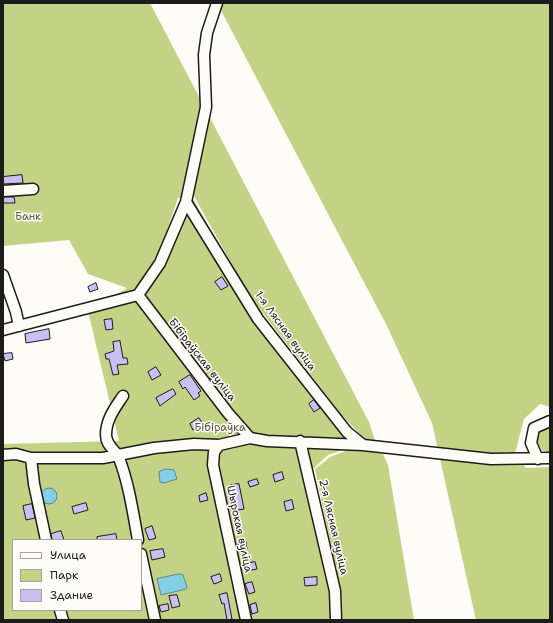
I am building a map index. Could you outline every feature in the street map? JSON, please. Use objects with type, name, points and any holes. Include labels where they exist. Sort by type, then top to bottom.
[{"type":"street","points":[[3,330],[138,295],[160,263],[186,202],[206,107],[204,55],[207,33],[217,3]]},
{"type":"street","points":[[3,191],[33,189]]},
{"type":"street","name":"1-я Лясная вуліца","points":[[186,202],[258,319],[346,432],[363,445]]},
{"type":"street","points":[[3,275],[16,312],[19,326]]},
{"type":"street","name":"Бібіраўская вуліца","points":[[138,295],[228,413],[250,438]]},
{"type":"street","points":[[123,396],[110,416],[106,435],[109,445],[119,456],[124,472],[138,539]]},
{"type":"street","points":[[538,459],[531,443],[534,428],[550,421]]},
{"type":"street","points":[[336,444],[346,432]]},
{"type":"street","points":[[3,455],[16,454],[31,458],[104,458],[154,448],[194,444],[219,445],[250,438],[267,441],[300,441],[363,445],[491,460],[550,458]]},
{"type":"street","name":"2-я Лясная вуліца","points":[[300,441],[335,591],[336,620]]},
{"type":"street","name":"Шырокая вуліца","points":[[219,445],[214,452],[213,465],[246,620]]},
{"type":"street","points":[[31,458],[34,484],[46,539]]},
{"type":"street","points":[[142,559],[155,620]]},
{"type":"green space","points":[[3,3],[150,3],[369,422],[376,444],[367,442],[340,413],[249,295],[194,196],[178,198],[160,251],[181,200],[194,200],[245,294],[341,419],[365,442],[328,455],[312,470],[338,588],[340,620],[3,620],[3,444],[119,441],[88,311],[127,288],[88,274],[69,240],[3,246]]},
{"type":"green space","points":[[217,3],[550,3],[550,407],[540,404],[524,419],[515,453],[526,468],[550,467],[550,620],[476,620],[432,423],[386,324]]},
{"type":"green space","points":[[550,427],[550,453],[542,450],[536,440],[539,431]]},
{"type":"green space","points":[[353,448],[383,454],[388,465],[414,620],[341,620],[340,589],[315,469],[330,457]]},
{"type":"water","points":[[166,469],[174,470],[177,479],[164,483],[160,482],[159,472]]},
{"type":"water","points":[[49,488],[56,493],[57,496],[52,503],[49,504],[42,499],[41,496],[46,489]]},
{"type":"water","points":[[179,574],[183,575],[187,587],[186,589],[161,595],[157,579]]},
{"type":"building","points":[[22,175],[23,183],[3,184],[3,177]]},
{"type":"building","points":[[3,197],[14,197],[15,203],[4,203]]},
{"type":"building","points":[[222,277],[228,286],[221,290],[215,282]]},
{"type":"building","points":[[96,283],[98,289],[90,292],[88,287]]},
{"type":"building","points":[[112,319],[113,329],[106,330],[104,320]]},
{"type":"building","points":[[49,329],[50,339],[26,343],[25,334]]},
{"type":"building","points":[[120,341],[123,358],[127,358],[128,364],[117,365],[119,374],[113,375],[109,359],[106,359],[105,354],[114,351],[113,342]]},
{"type":"building","points":[[12,353],[13,359],[5,361],[3,354]]},
{"type":"building","points":[[156,367],[161,375],[152,380],[148,372]]},
{"type":"building","points":[[216,374],[220,381],[214,384],[210,377]]},
{"type":"building","points":[[190,375],[201,391],[198,393],[200,396],[194,400],[185,387],[183,389],[179,382]]},
{"type":"building","points":[[173,389],[176,394],[160,406],[156,398]]},
{"type":"building","points":[[314,400],[320,408],[314,412],[309,404]]},
{"type":"building","points":[[199,418],[203,424],[193,430],[190,424]]},
{"type":"building","points":[[282,472],[284,479],[275,482],[273,475]]},
{"type":"building","points":[[257,479],[259,484],[250,487],[248,482]]},
{"type":"building","points":[[239,484],[244,509],[232,511],[230,499],[234,499],[231,485]]},
{"type":"building","points":[[206,493],[208,500],[200,502],[199,496]]},
{"type":"building","points":[[292,500],[294,509],[286,511],[284,502]]},
{"type":"building","points":[[86,503],[88,510],[74,514],[72,507]]},
{"type":"building","points":[[32,504],[35,518],[26,520],[23,506]]},
{"type":"building","points":[[152,526],[156,538],[149,540],[145,529]]},
{"type":"building","points":[[61,531],[64,539],[52,539],[51,534]]},
{"type":"building","points":[[116,534],[117,539],[97,539],[97,537]]},
{"type":"building","points":[[246,542],[247,549],[238,551],[237,545]]},
{"type":"building","points":[[163,549],[165,557],[152,560],[150,551]]},
{"type":"building","points":[[255,562],[257,569],[247,571],[245,564]]},
{"type":"building","points":[[220,574],[222,581],[214,584],[211,577]]},
{"type":"building","points":[[317,577],[317,585],[305,586],[304,578]]},
{"type":"building","points":[[252,582],[255,592],[249,594],[245,584]]},
{"type":"building","points":[[227,593],[232,619],[227,620],[224,603],[222,604],[219,595]]},
{"type":"building","points":[[177,595],[180,606],[172,608],[169,596]]},
{"type":"building","points":[[256,603],[258,612],[252,614],[250,605]]},
{"type":"building","points":[[168,604],[169,610],[161,612],[159,606]]},
{"type":"park label","name":"Банк","points":[[28,217]]},
{"type":"park label","name":"Бібіраўка","points":[[220,428]]}]
